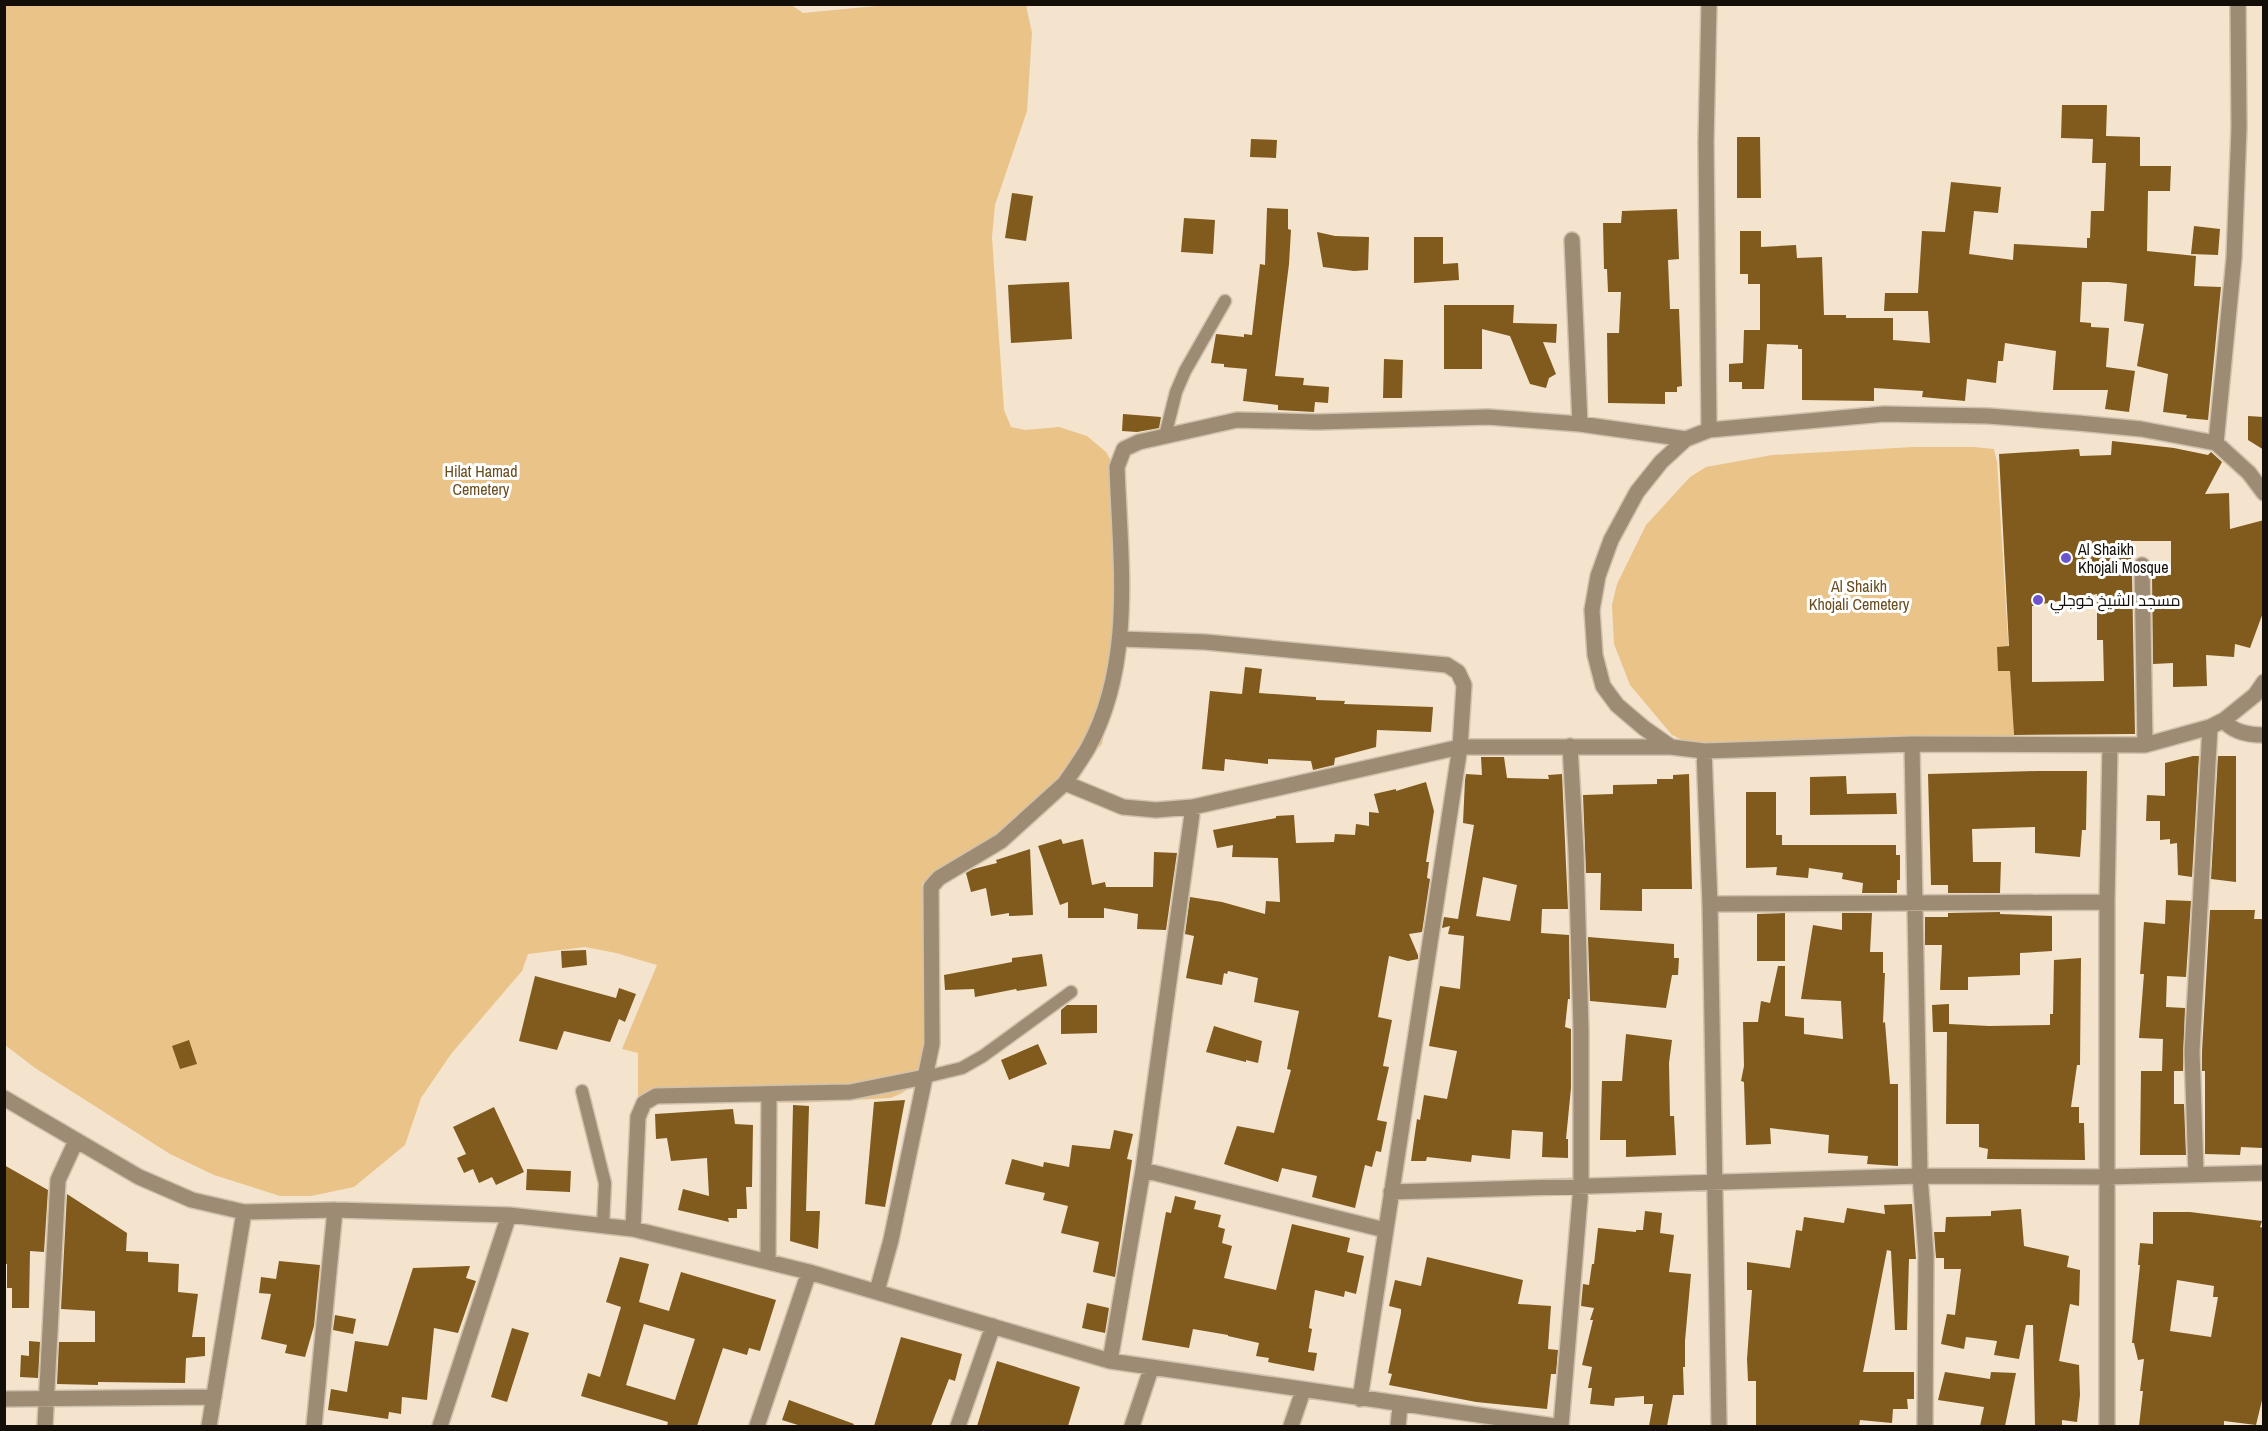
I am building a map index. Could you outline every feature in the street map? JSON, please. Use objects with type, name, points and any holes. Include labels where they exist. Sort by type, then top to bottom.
[{"type":"street","points":[[1709,4],[1706,142],[1709,430]]},
{"type":"street","points":[[2216,443],[2234,258],[2239,128],[2238,4]]},
{"type":"street","points":[[1572,240],[1580,424]]},
{"type":"street","points":[[1671,747],[1617,705],[1603,686],[1595,655],[1592,610],[1598,576],[1611,540],[1637,492],[1661,462],[1686,439],[1709,430],[1884,414],[2078,423],[2140,429],[2216,443],[2249,473],[2264,493]]},
{"type":"street","points":[[877,1291],[891,1240],[933,1044],[931,887],[939,878],[1001,841],[1065,783],[1089,747],[1115,672],[1120,639],[1122,601],[1117,466],[1124,449],[1139,442],[1237,420],[1317,422],[1488,417],[1580,424],[1686,439]]},
{"type":"street","points":[[2142,565],[2145,746]]},
{"type":"street","points":[[1120,639],[1205,642],[1447,665],[1458,672],[1464,685],[1460,747],[1360,1399]]},
{"type":"street","points":[[1065,783],[1123,807],[1156,810],[1193,807],[1460,747],[1671,747],[1704,751],[1912,744],[2145,746],[2217,724],[2255,695],[2264,682]]},
{"type":"street","points":[[2217,724],[2227,725],[2238,731],[2264,735]]},
{"type":"street","points":[[2196,1174],[2192,1051],[2217,724]]},
{"type":"street","points":[[1912,744],[1920,1176],[1926,1254],[1925,1426]]},
{"type":"street","points":[[1561,1426],[1581,1186],[1580,969],[1570,746]]},
{"type":"street","points":[[2107,1426],[2107,902],[2110,746]]},
{"type":"street","points":[[1704,751],[1710,904],[1719,1426]]},
{"type":"street","points":[[1110,1361],[1143,1170],[1193,807]]},
{"type":"street","points":[[1710,904],[2107,902]]},
{"type":"street","points":[[633,1229],[638,1117],[644,1103],[656,1096],[850,1092],[925,1077]]},
{"type":"street","points":[[768,1262],[769,1094]]},
{"type":"street","points":[[4,1098],[139,1177],[192,1200],[244,1212],[335,1210],[509,1215],[633,1229],[809,1272],[1110,1361],[1401,1406],[1554,1426]]},
{"type":"street","points":[[45,1426],[58,1180],[76,1142]]},
{"type":"street","points":[[1143,1170],[1385,1230]]},
{"type":"street","points":[[1391,1192],[1920,1176],[2106,1177],[2264,1173]]},
{"type":"street","points":[[314,1426],[335,1210]]},
{"type":"street","points":[[209,1426],[244,1212]]},
{"type":"street","points":[[440,1426],[509,1215]]},
{"type":"street","points":[[757,1426],[809,1272]]},
{"type":"street","points":[[958,1426],[993,1326]]},
{"type":"street","points":[[1132,1426],[1151,1369]]},
{"type":"street","points":[[1291,1426],[1303,1391]]},
{"type":"street","points":[[4,1399],[214,1397]]},
{"type":"street","points":[[1398,1426],[1401,1406]]},
{"type":"lane","points":[[1165,436],[1176,392],[1185,371],[1225,301]]},
{"type":"lane","points":[[925,1077],[962,1068],[983,1056],[1071,992]]},
{"type":"lane","points":[[582,1091],[605,1183],[603,1225]]},
{"type":"green space","name":"Hilat Hamad Cemetery","points":[[790,4],[803,13],[897,4],[1026,5],[1032,33],[1027,111],[995,205],[992,237],[1004,410],[1011,427],[1025,430],[1059,427],[1087,436],[1106,452],[1118,472],[1122,651],[1102,744],[1079,771],[999,845],[922,883],[925,1065],[912,1086],[897,1095],[890,1098],[798,1103],[638,1099],[638,1053],[622,1049],[657,965],[585,947],[528,954],[522,971],[451,1054],[421,1098],[405,1145],[354,1187],[311,1196],[280,1196],[214,1175],[170,1154],[35,1068],[5,1045],[4,5]]},
{"type":"green space","name":"Al Shaikh Khojali Cemetery","points":[[1913,447],[1994,449],[1997,462],[2014,736],[1694,745],[1672,735],[1630,685],[1614,644],[1612,605],[1617,584],[1646,525],[1690,477],[1706,467],[1772,455]]},
{"type":"building","points":[[2062,105],[2107,105],[2106,136],[2140,137],[2140,166],[2171,166],[2170,191],[2148,191],[2147,251],[2196,256],[2194,286],[2221,287],[2208,420],[2186,418],[2187,415],[2163,412],[2168,374],[2137,366],[2144,324],[2124,321],[2127,284],[2109,282],[2082,282],[2080,322],[2091,323],[2091,327],[2109,328],[2106,367],[2135,371],[2129,412],[2105,409],[2108,390],[2053,390],[2056,351],[2005,343],[2003,361],[1998,361],[1996,383],[1967,379],[1965,401],[1922,397],[1923,391],[1874,388],[1874,401],[1802,400],[1802,349],[1798,349],[1798,345],[1767,344],[1764,389],[1742,389],[1742,382],[1729,382],[1729,364],[1743,363],[1744,330],[1760,330],[1760,284],[1748,284],[1748,274],[1740,274],[1740,231],[1761,231],[1761,247],[1796,245],[1797,258],[1822,257],[1824,315],[1846,315],[1846,318],[1893,318],[1893,340],[1930,343],[1928,311],[1884,311],[1885,293],[1918,293],[1922,231],[1945,232],[1951,182],[2001,187],[1998,213],[1974,211],[1969,254],[2013,260],[2014,244],[2087,248],[2087,238],[2090,238],[2091,211],[2104,211],[2106,163],[2092,163],[2093,139],[2061,138]]},
{"type":"building","points":[[1737,137],[1760,137],[1761,198],[1737,198]]},
{"type":"building","points":[[1251,139],[1277,140],[1276,158],[1250,157]]},
{"type":"building","points":[[1012,193],[1033,196],[1026,241],[1005,238]]},
{"type":"building","points":[[1267,208],[1288,209],[1288,229],[1291,230],[1275,376],[1304,378],[1303,385],[1329,387],[1328,403],[1315,402],[1314,412],[1278,410],[1278,405],[1243,401],[1247,369],[1224,367],[1224,364],[1211,363],[1216,334],[1244,337],[1244,334],[1252,335],[1260,264],[1265,265]]},
{"type":"building","points":[[1677,209],[1679,259],[1668,260],[1670,309],[1679,309],[1682,386],[1677,387],[1677,392],[1665,392],[1665,404],[1608,403],[1607,333],[1619,333],[1621,292],[1608,292],[1607,269],[1604,269],[1603,223],[1621,223],[1622,211]]},
{"type":"building","points":[[1184,218],[1215,220],[1213,254],[1181,252]]},
{"type":"building","points":[[2194,226],[2220,229],[2218,255],[2191,254]]},
{"type":"building","points":[[1317,232],[1335,236],[1369,237],[1368,270],[1354,271],[1323,267]]},
{"type":"building","points":[[1414,237],[1443,237],[1443,264],[1458,263],[1459,280],[1414,283]]},
{"type":"building","points":[[1069,282],[1072,339],[1011,343],[1008,285]]},
{"type":"building","points":[[1444,305],[1514,305],[1513,323],[1557,324],[1556,343],[1543,342],[1556,374],[1549,378],[1546,388],[1530,384],[1510,336],[1482,329],[1482,369],[1444,369]]},
{"type":"building","points":[[1384,359],[1403,360],[1402,398],[1383,398]]},
{"type":"building","points":[[1123,414],[1161,417],[1159,428],[1137,432],[1122,431]]},
{"type":"building","points":[[2248,416],[2264,417],[2264,450],[2248,440]]},
{"type":"building","points":[[2112,441],[2174,448],[2208,455],[2211,452],[2222,462],[2205,494],[2229,493],[2230,529],[2264,520],[2264,610],[2250,648],[2235,644],[2234,657],[2206,655],[2207,686],[2173,687],[2173,663],[2153,664],[2152,574],[2171,575],[2171,541],[2132,541],[2130,574],[2132,574],[2135,734],[2014,735],[2010,671],[1998,671],[1997,647],[2009,646],[1999,454],[2079,449],[2080,456],[2111,455]],"holes":[[[2097,594],[2097,640],[2103,640],[2104,681],[2032,682],[2032,606]]]},
{"type":"building","points":[[1245,667],[1262,669],[1259,693],[1316,697],[1316,700],[1345,701],[1344,704],[1433,707],[1431,732],[1377,730],[1376,747],[1335,758],[1334,765],[1313,770],[1311,761],[1268,759],[1268,764],[1225,759],[1224,771],[1202,769],[1210,691],[1242,694]]},
{"type":"building","points":[[2199,756],[2192,877],[2178,875],[2177,843],[2170,844],[2170,839],[2160,840],[2160,821],[2146,821],[2147,795],[2165,796],[2165,763]]},
{"type":"building","points":[[2218,756],[2236,756],[2236,882],[2211,879]]},
{"type":"building","points":[[1481,757],[1504,757],[1507,778],[1549,779],[1548,775],[1562,774],[1568,909],[1542,909],[1541,933],[1569,935],[1570,999],[1568,999],[1565,1027],[1571,1029],[1571,1088],[1566,1139],[1568,1139],[1568,1158],[1542,1157],[1543,1132],[1512,1130],[1510,1159],[1472,1155],[1471,1162],[1427,1157],[1426,1161],[1411,1161],[1417,1119],[1420,1120],[1424,1095],[1447,1099],[1457,1051],[1429,1046],[1440,986],[1460,989],[1464,936],[1448,934],[1450,926],[1442,928],[1444,917],[1458,919],[1474,825],[1463,823],[1466,774],[1482,775]],"holes":[[[1483,877],[1517,885],[1510,921],[1476,916]]]},
{"type":"building","points":[[2087,771],[2086,830],[2082,830],[2080,857],[2035,853],[2035,827],[1972,829],[1973,862],[2001,862],[2000,893],[1948,893],[1948,885],[1931,885],[1928,774]]},
{"type":"building","points":[[1689,774],[1692,889],[1642,889],[1642,911],[1600,910],[1601,873],[1586,873],[1583,795],[1613,794],[1613,785],[1657,784],[1657,779],[1673,779],[1673,775]]},
{"type":"building","points":[[1846,776],[1847,794],[1896,793],[1897,814],[1810,815],[1810,777]]},
{"type":"building","points":[[1426,782],[1434,811],[1426,862],[1429,862],[1427,878],[1430,879],[1422,932],[1409,934],[1418,959],[1408,961],[1389,956],[1378,1017],[1392,1020],[1383,1066],[1389,1067],[1377,1120],[1387,1122],[1381,1152],[1376,1151],[1372,1167],[1365,1165],[1355,1208],[1312,1197],[1317,1176],[1282,1168],[1278,1182],[1224,1164],[1237,1126],[1274,1133],[1291,1070],[1287,1069],[1299,1011],[1254,1002],[1258,978],[1228,971],[1227,974],[1224,973],[1222,985],[1186,978],[1194,936],[1185,934],[1190,897],[1222,902],[1265,914],[1266,901],[1280,902],[1278,858],[1232,857],[1233,845],[1217,848],[1213,830],[1276,818],[1276,816],[1294,815],[1296,843],[1334,842],[1335,834],[1355,835],[1356,824],[1369,826],[1369,812],[1379,813],[1374,794],[1396,789],[1396,791]]},
{"type":"building","points":[[1746,792],[1776,792],[1776,835],[1782,835],[1782,845],[1896,845],[1896,855],[1900,855],[1900,880],[1897,880],[1897,893],[1862,893],[1863,883],[1842,879],[1843,873],[1809,868],[1808,878],[1776,875],[1777,867],[1746,868]]},
{"type":"building","points":[[1061,839],[1063,844],[1083,839],[1092,885],[1105,882],[1106,887],[1153,887],[1154,852],[1177,853],[1166,930],[1137,929],[1138,914],[1104,908],[1104,918],[1068,918],[1068,902],[1060,905],[1038,846]]},
{"type":"building","points":[[1030,849],[1033,915],[1009,916],[1009,913],[991,916],[986,888],[971,892],[966,873]]},
{"type":"building","points":[[2166,900],[2191,901],[2186,977],[2167,976],[2166,1007],[2185,1008],[2183,1071],[2174,1071],[2174,1104],[2184,1104],[2186,1155],[2140,1155],[2141,1071],[2162,1071],[2163,1039],[2139,1038],[2144,974],[2140,974],[2144,922],[2165,924]]},
{"type":"building","points":[[2210,910],[2255,910],[2254,919],[2264,919],[2262,1148],[2241,1147],[2240,1155],[2205,1154],[2205,1071],[2202,1071],[2202,1051]]},
{"type":"building","points":[[2000,912],[2000,914],[2052,916],[2052,951],[2020,953],[2020,975],[1968,977],[1968,990],[1940,990],[1942,945],[1925,945],[1925,917],[1948,917],[1948,913]]},
{"type":"building","points":[[1785,913],[1785,961],[1757,961],[1757,914]]},
{"type":"building","points":[[1842,913],[1872,913],[1870,952],[1883,952],[1883,973],[1885,973],[1883,1023],[1885,1022],[1890,1084],[1898,1084],[1898,1166],[1867,1164],[1868,1156],[1828,1153],[1829,1135],[1770,1128],[1771,1144],[1746,1145],[1744,1082],[1741,1081],[1744,1066],[1743,1022],[1758,1022],[1761,1001],[1770,1003],[1778,966],[1785,966],[1785,1016],[1804,1018],[1804,1034],[1843,1039],[1841,1001],[1801,999],[1813,925],[1842,930]]},
{"type":"building","points":[[1588,937],[1674,944],[1674,958],[1679,958],[1678,975],[1672,975],[1666,1008],[1590,1001]]},
{"type":"building","points":[[586,950],[587,965],[562,968],[561,951]]},
{"type":"building","points":[[1042,954],[1047,986],[975,997],[974,989],[945,990],[944,975],[1012,962],[1012,958]]},
{"type":"building","points":[[2081,958],[2080,1065],[2077,1065],[2071,1107],[2079,1107],[2079,1123],[2084,1123],[2085,1160],[1987,1159],[1988,1149],[1979,1147],[1979,1124],[1946,1124],[1947,1032],[1933,1032],[1932,1005],[1949,1004],[1949,1024],[2050,1025],[2050,1014],[2053,1014],[2054,960]]},
{"type":"building","points":[[535,976],[616,998],[619,988],[636,994],[625,1022],[619,1019],[610,1042],[564,1031],[557,1050],[519,1041]]},
{"type":"building","points":[[1067,1005],[1097,1005],[1097,1033],[1061,1034],[1061,1010]]},
{"type":"building","points":[[1214,1026],[1262,1041],[1258,1063],[1206,1052]]},
{"type":"building","points":[[1626,1034],[1672,1040],[1669,1063],[1670,1116],[1674,1116],[1676,1155],[1626,1157],[1626,1140],[1600,1140],[1602,1081],[1622,1081]]},
{"type":"building","points":[[189,1040],[197,1064],[180,1069],[172,1046]]},
{"type":"building","points":[[1038,1044],[1047,1064],[1009,1080],[1001,1060]]},
{"type":"building","points":[[905,1100],[885,1207],[865,1204],[874,1102]]},
{"type":"building","points":[[793,1105],[809,1106],[806,1211],[820,1211],[818,1249],[790,1241]]},
{"type":"building","points":[[494,1107],[524,1172],[496,1185],[492,1177],[479,1183],[473,1169],[464,1173],[457,1158],[466,1154],[453,1127]]},
{"type":"building","points":[[733,1109],[735,1124],[753,1125],[752,1187],[746,1187],[747,1209],[737,1209],[737,1218],[728,1218],[729,1222],[678,1210],[683,1189],[709,1196],[707,1158],[671,1161],[667,1138],[656,1139],[655,1114]]},
{"type":"building","points":[[1114,1130],[1133,1134],[1127,1159],[1132,1160],[1115,1277],[1093,1272],[1099,1242],[1061,1233],[1068,1206],[1043,1200],[1045,1193],[1005,1184],[1012,1159],[1043,1167],[1044,1162],[1069,1167],[1072,1145],[1110,1149]]},
{"type":"building","points":[[4,1165],[48,1190],[44,1252],[30,1251],[29,1308],[12,1308],[12,1288],[7,1288],[7,1264],[4,1264]]},
{"type":"building","points":[[527,1169],[571,1171],[570,1192],[526,1190]]},
{"type":"building","points":[[67,1194],[127,1233],[126,1251],[148,1252],[148,1262],[179,1264],[178,1292],[198,1294],[192,1337],[205,1337],[205,1356],[186,1358],[185,1383],[57,1384],[59,1342],[95,1342],[95,1311],[61,1309]]},
{"type":"building","points":[[1175,1196],[1196,1201],[1194,1209],[1221,1215],[1218,1227],[1225,1229],[1222,1243],[1232,1246],[1224,1278],[1276,1290],[1292,1224],[1350,1238],[1347,1252],[1364,1256],[1356,1294],[1345,1291],[1344,1297],[1315,1290],[1308,1352],[1317,1353],[1314,1371],[1268,1362],[1269,1358],[1256,1356],[1259,1343],[1228,1335],[1193,1329],[1189,1348],[1142,1340],[1166,1212],[1171,1213]]},
{"type":"building","points":[[1912,1204],[1916,1259],[1909,1259],[1907,1330],[1895,1330],[1891,1251],[1887,1250],[1863,1372],[1914,1372],[1914,1399],[1907,1399],[1908,1409],[1893,1409],[1892,1423],[1860,1420],[1859,1426],[1756,1426],[1756,1381],[1748,1381],[1747,1359],[1752,1290],[1747,1290],[1747,1262],[1790,1268],[1796,1230],[1802,1231],[1804,1217],[1844,1223],[1847,1208],[1885,1214],[1884,1205]]},
{"type":"building","points":[[2021,1209],[2024,1246],[2069,1256],[2067,1267],[2080,1270],[2079,1306],[2070,1304],[2059,1361],[2079,1365],[2080,1395],[2077,1422],[2062,1420],[2062,1426],[2035,1426],[2033,1325],[2026,1325],[2019,1359],[1994,1355],[1997,1341],[1966,1337],[1964,1349],[1941,1344],[1947,1314],[1955,1315],[1961,1269],[1944,1269],[1944,1258],[1936,1258],[1934,1232],[1945,1232],[1946,1217],[1991,1216],[1991,1211]]},
{"type":"building","points":[[1645,1211],[1662,1213],[1660,1233],[1674,1235],[1669,1272],[1691,1274],[1685,1367],[1683,1367],[1684,1395],[1673,1395],[1667,1426],[1649,1426],[1653,1404],[1644,1404],[1644,1396],[1615,1398],[1614,1406],[1590,1404],[1592,1388],[1588,1388],[1592,1367],[1582,1365],[1594,1308],[1581,1306],[1583,1284],[1589,1285],[1598,1228],[1636,1232],[1636,1230],[1643,1230]]},
{"type":"building","points":[[2153,1212],[2190,1212],[2262,1221],[2260,1227],[2264,1228],[2262,1349],[2264,1350],[2264,1392],[2256,1425],[2224,1421],[2224,1426],[2139,1426],[2144,1359],[2138,1360],[2134,1343],[2132,1343],[2140,1265],[2138,1265],[2140,1243],[2153,1244]],"holes":[[[2177,1280],[2214,1286],[2213,1297],[2218,1297],[2211,1337],[2170,1331]]]},
{"type":"building","points":[[620,1257],[649,1264],[639,1302],[669,1311],[681,1272],[776,1300],[760,1351],[749,1348],[747,1355],[723,1348],[697,1426],[667,1426],[668,1422],[581,1396],[588,1373],[600,1377],[621,1307],[606,1302]],"holes":[[[644,1324],[695,1339],[675,1400],[626,1385]]]},
{"type":"building","points":[[1427,1257],[1523,1280],[1518,1304],[1551,1306],[1548,1349],[1558,1350],[1556,1374],[1551,1374],[1547,1409],[1476,1402],[1389,1385],[1392,1374],[1388,1373],[1401,1313],[1401,1309],[1389,1306],[1395,1280],[1421,1286]]},
{"type":"building","points":[[279,1261],[320,1265],[314,1326],[305,1357],[285,1353],[287,1345],[261,1339],[271,1294],[259,1293],[261,1277],[276,1279]]},
{"type":"building","points":[[470,1266],[466,1278],[476,1281],[458,1333],[434,1328],[427,1400],[402,1397],[401,1414],[389,1412],[388,1419],[328,1410],[331,1389],[347,1392],[355,1341],[388,1346],[413,1268]]},
{"type":"building","points":[[1087,1303],[1109,1308],[1105,1333],[1082,1328]]},
{"type":"building","points":[[335,1315],[356,1319],[353,1334],[333,1330]]},
{"type":"building","points":[[512,1328],[529,1333],[507,1402],[491,1397]]},
{"type":"building","points":[[901,1337],[962,1354],[955,1381],[949,1379],[931,1426],[874,1426]]},
{"type":"building","points":[[29,1341],[40,1342],[38,1378],[20,1377],[21,1355],[29,1356]]},
{"type":"building","points":[[997,1361],[1080,1387],[1068,1426],[977,1426]]},
{"type":"building","points":[[1945,1372],[1990,1379],[1991,1372],[2016,1373],[2005,1426],[1980,1426],[1984,1407],[1938,1400]]},
{"type":"building","points":[[789,1400],[854,1424],[853,1426],[801,1426],[782,1420]]},
{"type":"place","name":"Al Shaikh Khojali Mosque","points":[[2066,558]]},
{"type":"place","name":"مسجد الشيخ خوجلي","points":[[2038,600]]}]
